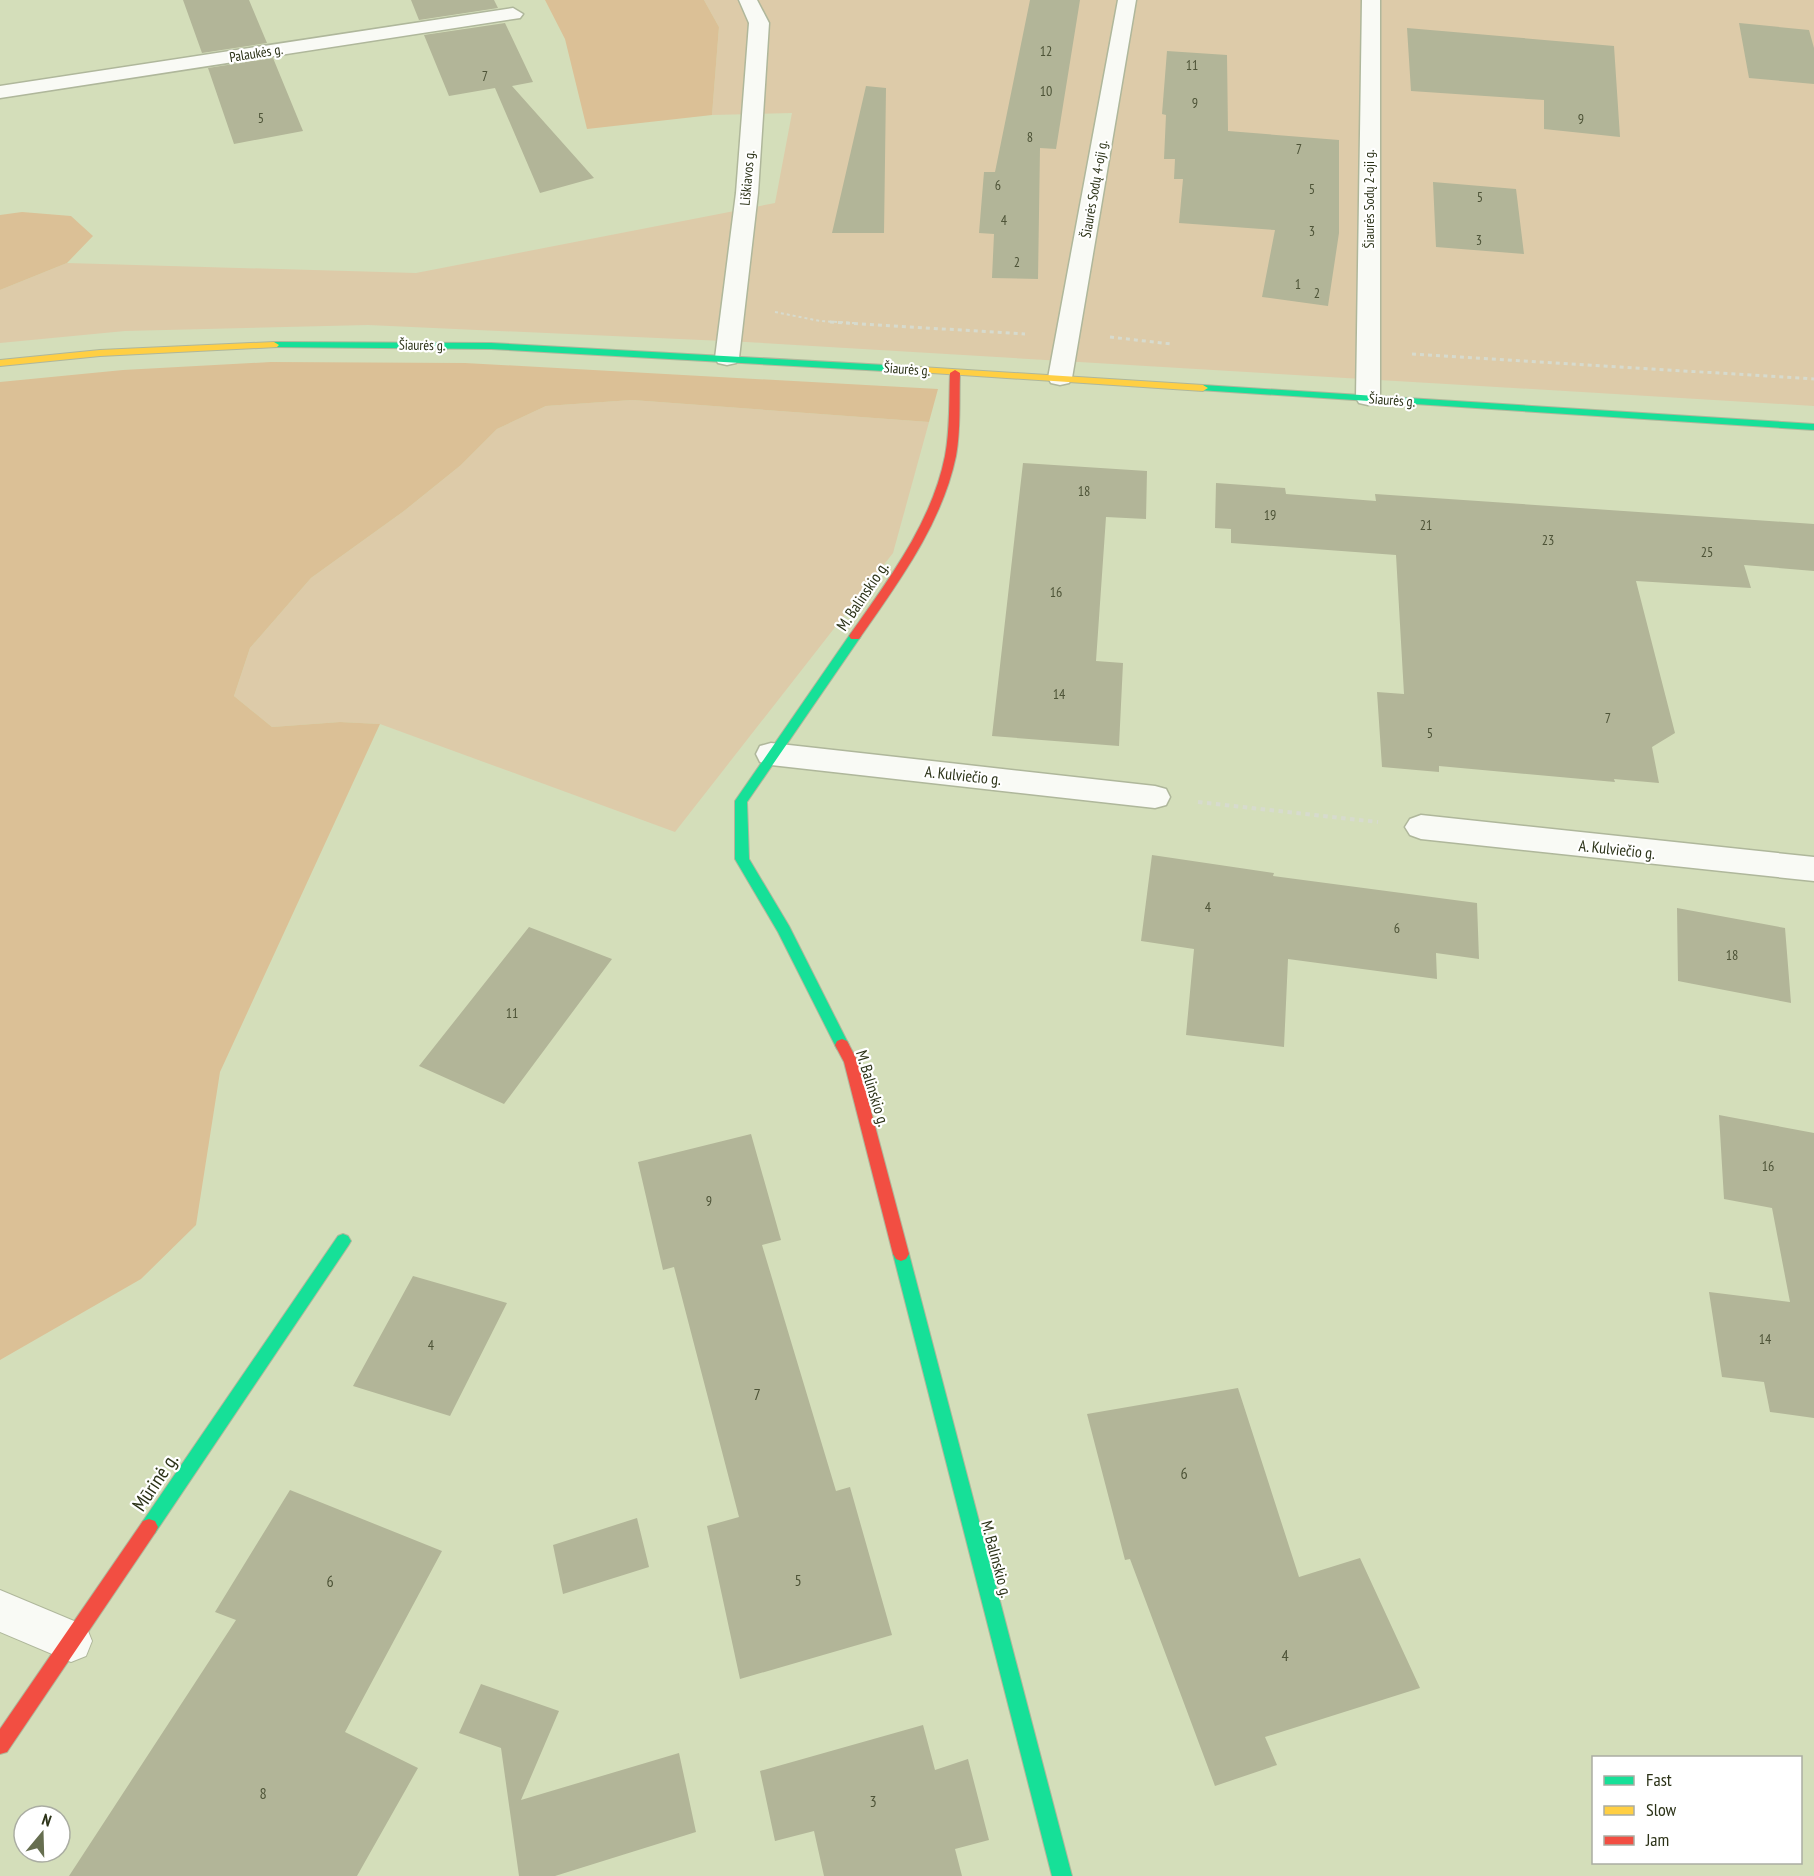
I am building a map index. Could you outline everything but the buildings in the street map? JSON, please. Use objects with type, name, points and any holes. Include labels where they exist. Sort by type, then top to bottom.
[{"type":"main road","name":"Šiaurės g.","points":[[0,363],[100,353],[285,344],[491,346],[727,357],[1814,427]]},
{"type":"main road","name":"M. Balinskio g.","points":[[955,373],[949,463],[937,501],[890,587],[771,754],[741,801],[741,859],[784,930],[851,1062],[1062,1876]]},
{"type":"main road","name":"Mūrinė g.","points":[[0,1745],[343,1241]]},
{"type":"street","name":"Liškiavos g.","points":[[727,357],[747,193],[759,23],[748,0]]},
{"type":"street","name":"Šiaurės Sodų 4-oji g.","points":[[1060,378],[1127,0]]},
{"type":"street","name":"Šiaurės Sodų 2-oji g.","points":[[1368,398],[1371,0]]},
{"type":"street","name":"Palaukės g.","points":[[0,92],[513,14]]},
{"type":"street","name":"A. Kulviečio g.","points":[[771,754],[1155,797]]},
{"type":"street","name":"A. Kulviečio g.","points":[[1421,827],[1814,869]]},
{"type":"lane","points":[[0,1611],[71,1641]]},
{"type":"path","points":[[733,304],[820,321],[1118,337],[1176,345]]},
{"type":"path","points":[[1368,352],[1814,379]]},
{"type":"path","points":[[1155,797],[1421,827]]},
{"type":"shaded area","points":[[545,0],[704,0],[719,27],[712,115],[587,129],[565,39]]},
{"type":"shaded area","points":[[704,0],[1814,0],[1814,406],[746,342],[368,325],[125,331],[0,343],[0,290],[67,263],[416,273],[775,203],[792,113],[712,115],[719,27]]},
{"type":"shaded area","points":[[22,212],[71,216],[93,236],[67,263],[0,290],[0,215]]},
{"type":"shaded area","points":[[271,362],[465,363],[938,389],[929,422],[632,400],[546,406],[497,429],[461,465],[404,511],[311,578],[250,648],[234,696],[272,727],[340,722],[380,724],[220,1072],[196,1225],[141,1279],[0,1360],[0,382],[123,370]]},
{"type":"shaded area","points":[[632,400],[929,422],[893,553],[675,832],[380,724],[340,722],[272,727],[234,696],[250,648],[311,578],[404,511],[461,465],[497,429],[546,406]]},
{"type":"traffic: fast","points":[[274,345],[491,346],[921,370]]},
{"type":"traffic: fast","points":[[1203,388],[1814,427]]},
{"type":"traffic: fast","points":[[842,1045],[784,930],[742,859],[741,801],[855,636]]},
{"type":"traffic: fast","points":[[149,1527],[343,1241]]},
{"type":"traffic: fast","points":[[901,1254],[1062,1876]]},
{"type":"traffic: slow","points":[[0,363],[100,353],[274,345]]},
{"type":"traffic: slow","points":[[921,370],[1203,388]]},
{"type":"traffic: jam","points":[[855,636],[909,555],[941,489],[951,455],[955,373]]},
{"type":"traffic: jam","points":[[842,1045],[851,1062],[901,1254]]},
{"type":"traffic: jam","points":[[0,1745],[149,1527]]}]
